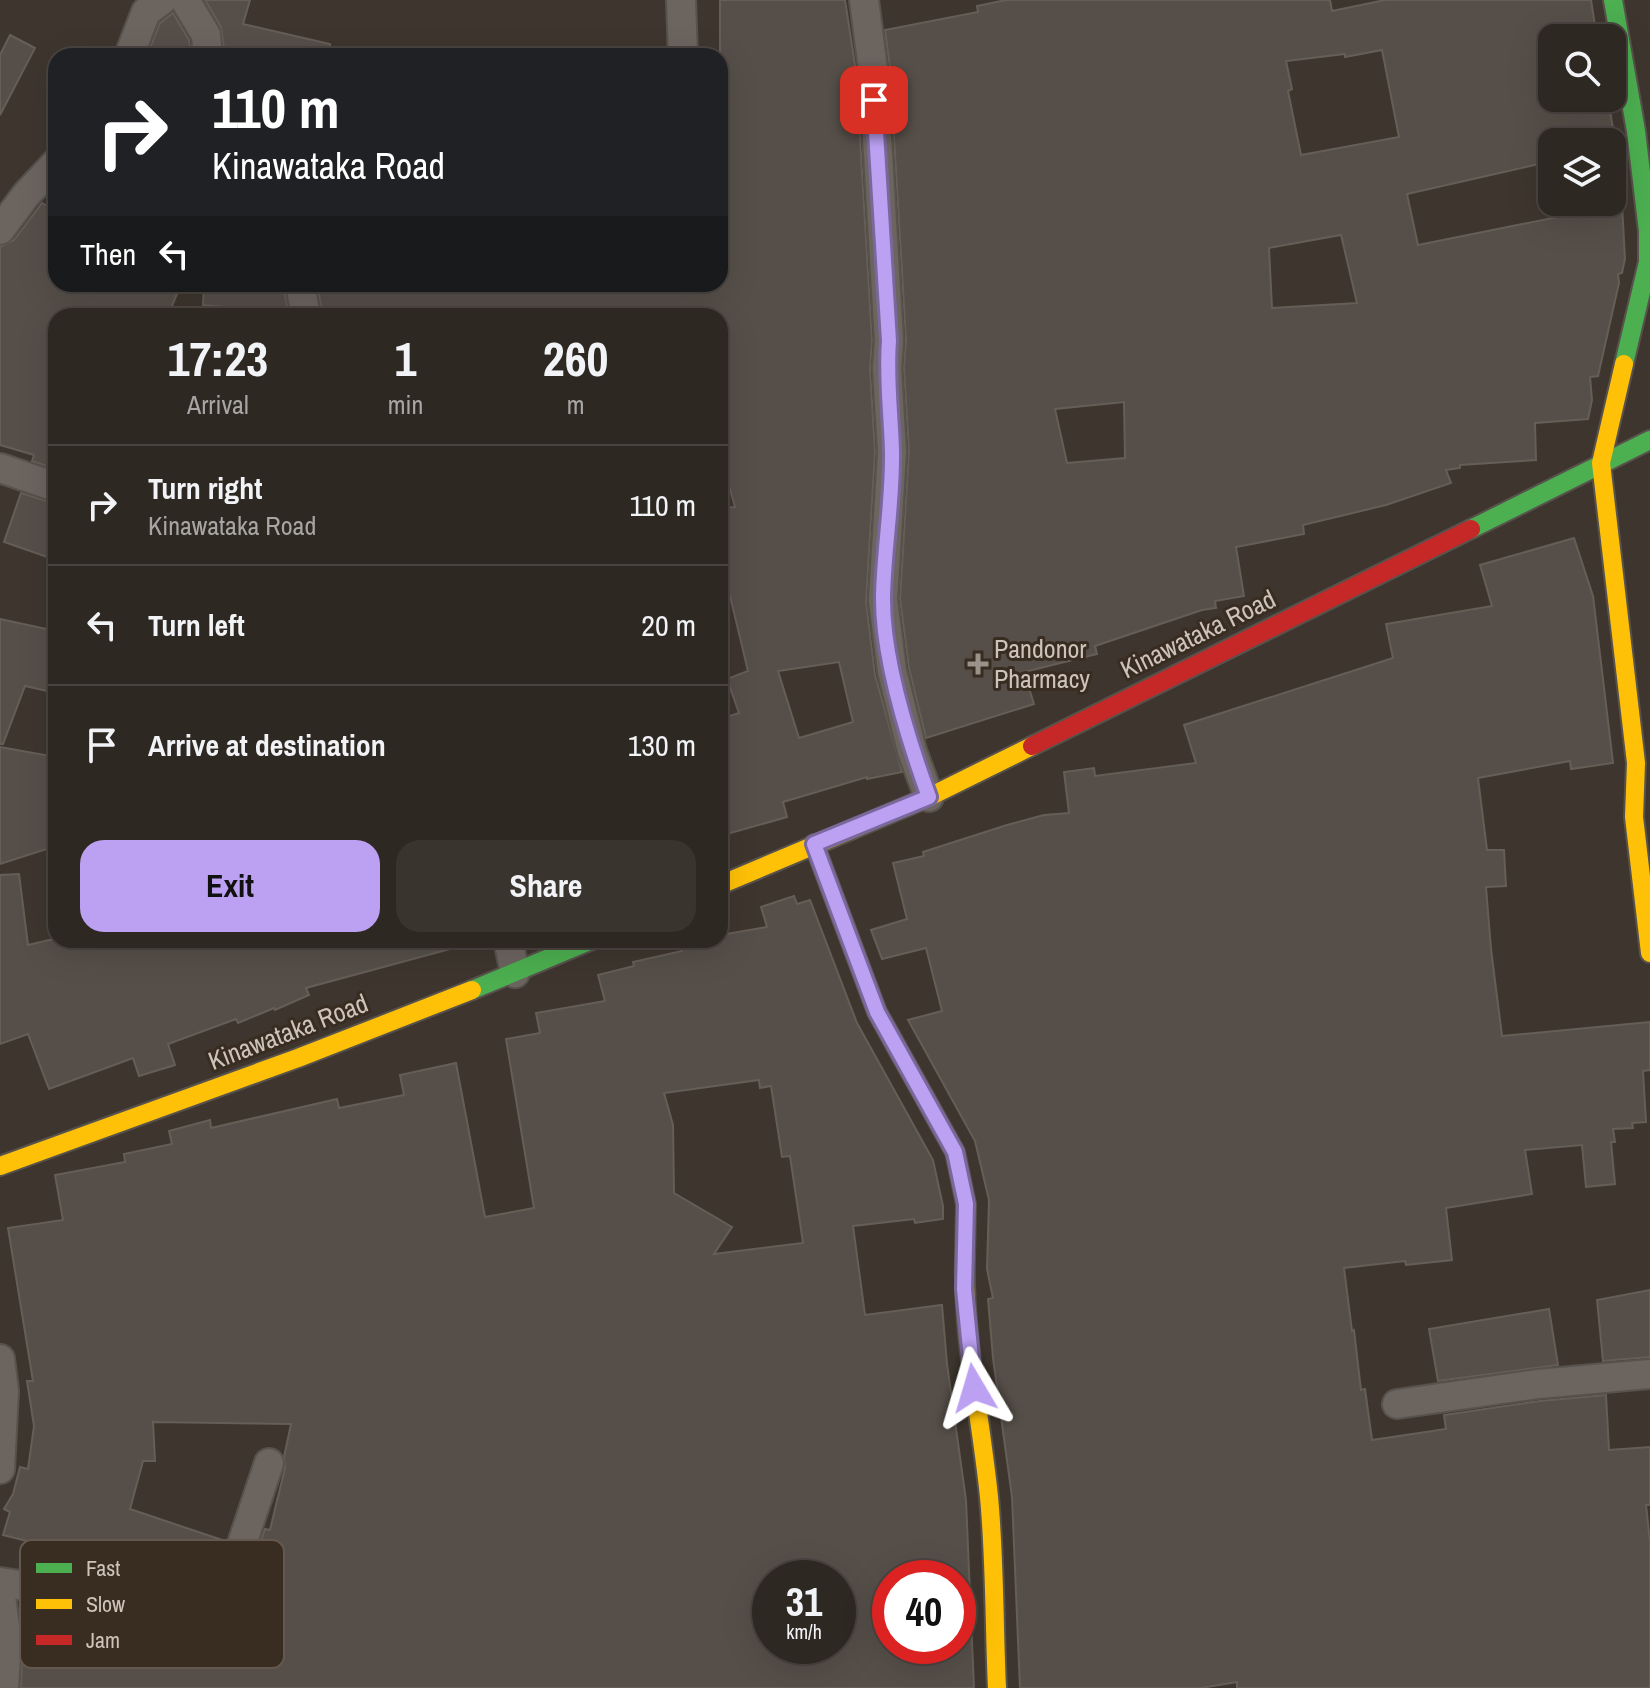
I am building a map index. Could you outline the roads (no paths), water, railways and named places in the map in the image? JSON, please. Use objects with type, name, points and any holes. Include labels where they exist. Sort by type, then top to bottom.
[{"type":"street","points":[[132,48],[146,12],[162,0]]},
{"type":"street","points":[[185,0],[206,35],[207,48]]},
{"type":"street","points":[[681,0],[683,48]]},
{"type":"street","points":[[864,0],[873,69],[889,341],[887,368],[892,452],[883,600],[892,671],[912,751],[929,797]]},
{"type":"street","points":[[1613,0],[1641,165],[1649,241],[1648,262],[1601,463],[1636,763],[1634,817],[1650,953]]},
{"type":"street","points":[[0,230],[48,172]]},
{"type":"street","name":"Kinawataka Road","points":[[728,882],[929,797],[1650,440]]},
{"type":"street","points":[[0,468],[48,484]]},
{"type":"street","points":[[814,844],[877,1012],[955,1152],[966,1204],[964,1289],[970,1361],[989,1498],[997,1688]]},
{"type":"street","points":[[510,948],[515,973]]},
{"type":"street","name":"Kinawataka Road","points":[[0,1166],[231,1082],[573,948]]},
{"type":"street","points":[[0,1359],[4,1391],[0,1469]]},
{"type":"street","points":[[1397,1404],[1538,1384],[1650,1374]]},
{"type":"street","points":[[243,1540],[269,1463]]},
{"type":"street","points":[[0,1582],[20,1585]]},
{"type":"street","points":[[0,1589],[7,1641],[4,1688]]},
{"type":"place","name":"Pandonor Pharmacy","points":[[978,664]]}]
